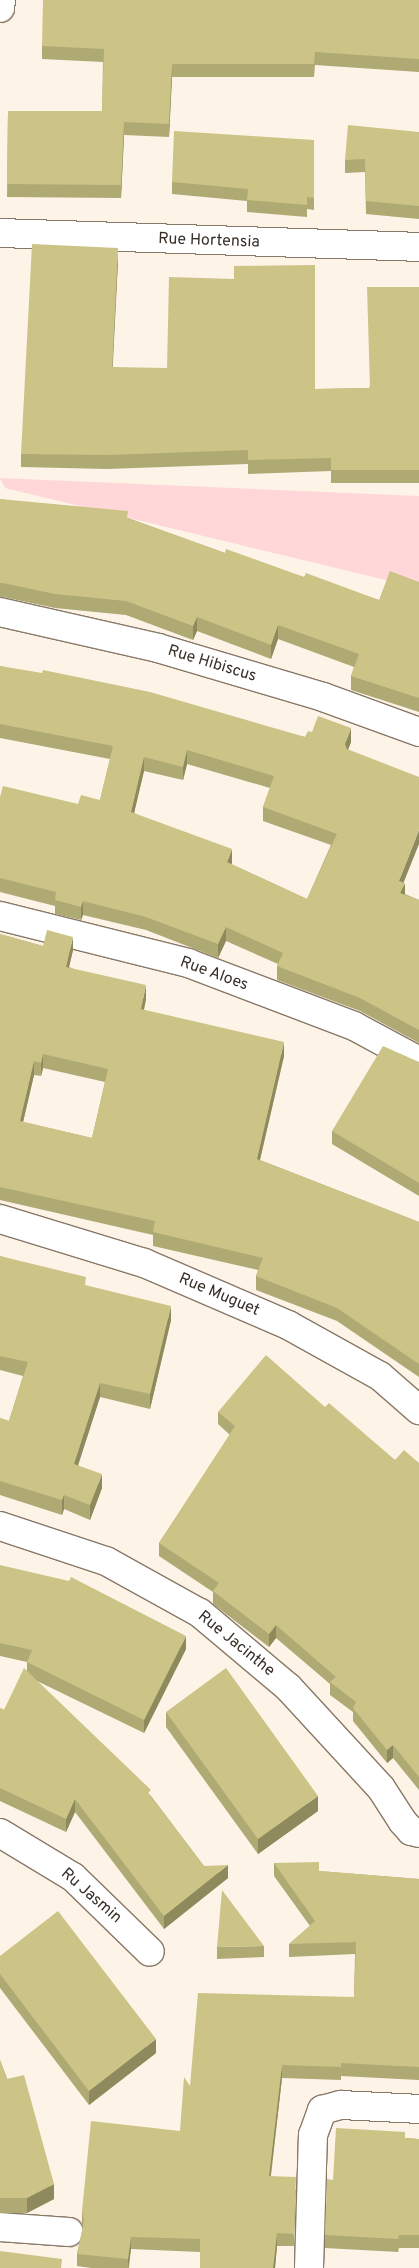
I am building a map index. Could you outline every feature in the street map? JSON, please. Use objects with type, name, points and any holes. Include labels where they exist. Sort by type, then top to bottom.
[{"type":"street","points":[[0,8],[1,0]]},
{"type":"street","name":"Rue Hortensia","points":[[0,233],[419,248]]},
{"type":"street","name":"Rue Hibiscus","points":[[0,612],[158,648],[323,697],[419,732]]},
{"type":"street","name":"Rue Aloes","points":[[0,916],[188,964],[354,1026],[419,1061]]},
{"type":"street","name":"Rue Muguet","points":[[0,1219],[144,1263],[288,1325],[380,1376],[419,1410]]},
{"type":"street","name":"Rue Jacinthe","points":[[0,1526],[106,1561],[200,1613],[288,1687],[381,1788],[403,1822],[419,1833]]},
{"type":"street","name":"Ru Jasmin","points":[[0,1832],[73,1877],[150,1952]]},
{"type":"street","points":[[309,2268],[313,2135],[322,2110],[341,2105],[419,2109]]},
{"type":"street","points":[[0,2226],[68,2232]]},
{"type":"shaded area","points":[[0,478],[419,496],[419,588],[5,488]]},
{"type":"building","points":[[43,0],[419,0],[419,59],[315,52],[314,64],[172,64],[169,124],[124,122],[121,185],[7,184],[8,111],[102,111],[104,49],[42,46]]},
{"type":"building","points":[[348,125],[419,132],[419,206],[366,201],[365,159],[345,160]]},
{"type":"building","points":[[174,131],[314,140],[314,198],[307,197],[307,205],[247,200],[248,189],[172,182]]},
{"type":"building","points":[[32,244],[118,248],[112,367],[167,368],[169,277],[234,279],[234,266],[315,265],[315,389],[370,388],[367,287],[419,287],[419,470],[331,470],[331,458],[248,460],[248,450],[107,455],[21,454]]},
{"type":"building","points":[[0,499],[128,511],[127,518],[225,553],[226,549],[304,577],[306,573],[379,600],[390,571],[419,582],[419,698],[351,676],[359,654],[278,625],[271,645],[197,617],[193,626],[126,601],[55,594],[0,583]]},
{"type":"building","points":[[0,666],[42,673],[43,670],[150,692],[305,737],[308,731],[312,732],[318,716],[351,728],[345,744],[347,749],[419,777],[419,830],[399,881],[405,883],[400,893],[419,900],[419,1030],[360,998],[277,966],[283,953],[226,927],[218,944],[146,917],[83,901],[81,907],[55,900],[56,892],[0,878],[0,797],[3,786],[78,804],[81,795],[100,800],[113,746],[0,724]],"holes":[[[187,750],[274,776],[263,807],[337,834],[307,899],[227,862],[232,849],[131,812],[144,757],[183,767]]]},
{"type":"building","points":[[47,930],[73,937],[66,967],[146,985],[141,1009],[284,1042],[257,1159],[419,1222],[419,1364],[337,1308],[256,1276],[263,1258],[153,1232],[155,1221],[0,1187],[0,934],[43,946]],"holes":[[[43,1054],[108,1069],[92,1138],[20,1121],[34,1061],[41,1063]]]},
{"type":"building","points":[[383,1046],[419,1062],[419,1183],[332,1131]]},
{"type":"building","points":[[0,1256],[86,1277],[85,1285],[171,1306],[150,1394],[100,1383],[74,1464],[102,1474],[90,1505],[64,1495],[62,1500],[0,1481],[0,1418],[9,1421],[28,1362],[0,1356]]},
{"type":"building","points":[[266,1355],[325,1407],[329,1403],[395,1460],[404,1450],[419,1463],[419,1777],[393,1745],[387,1750],[353,1708],[356,1702],[330,1682],[336,1677],[276,1625],[269,1634],[213,1591],[219,1583],[159,1543],[235,1426],[218,1412]]},
{"type":"building","points":[[0,1565],[69,1581],[71,1577],[186,1636],[144,1720],[27,1662],[32,1650],[0,1643]]},
{"type":"building","points":[[24,1668],[151,1790],[148,1793],[204,1866],[228,1865],[164,1916],[75,1799],[66,1819],[0,1788],[0,1708],[4,1710]]},
{"type":"building","points":[[226,1668],[318,1796],[258,1839],[166,1712]]},
{"type":"building","points":[[319,1862],[319,1871],[419,1879],[419,2067],[341,2063],[341,2067],[282,2065],[269,2176],[296,2177],[294,2234],[277,2233],[273,2268],[200,2268],[200,2239],[131,2237],[128,2259],[77,2254],[84,2221],[82,2211],[91,2121],[180,2131],[184,2077],[190,2086],[198,1993],[354,1997],[356,1942],[289,1944],[315,1921],[274,1863]]},
{"type":"building","points":[[222,1890],[264,1946],[217,1947]]},
{"type":"building","points":[[58,1911],[156,2039],[89,2091],[0,1974],[0,1956]]},
{"type":"building","points":[[0,2060],[7,2079],[24,2075],[54,2184],[27,2198],[0,2198]]},
{"type":"building","points":[[336,2128],[405,2132],[405,2138],[419,2139],[419,2235],[399,2235],[398,2239],[325,2235],[327,2179],[333,2180]]},
{"type":"building","points":[[0,2251],[62,2259],[61,2268],[0,2268]]}]
